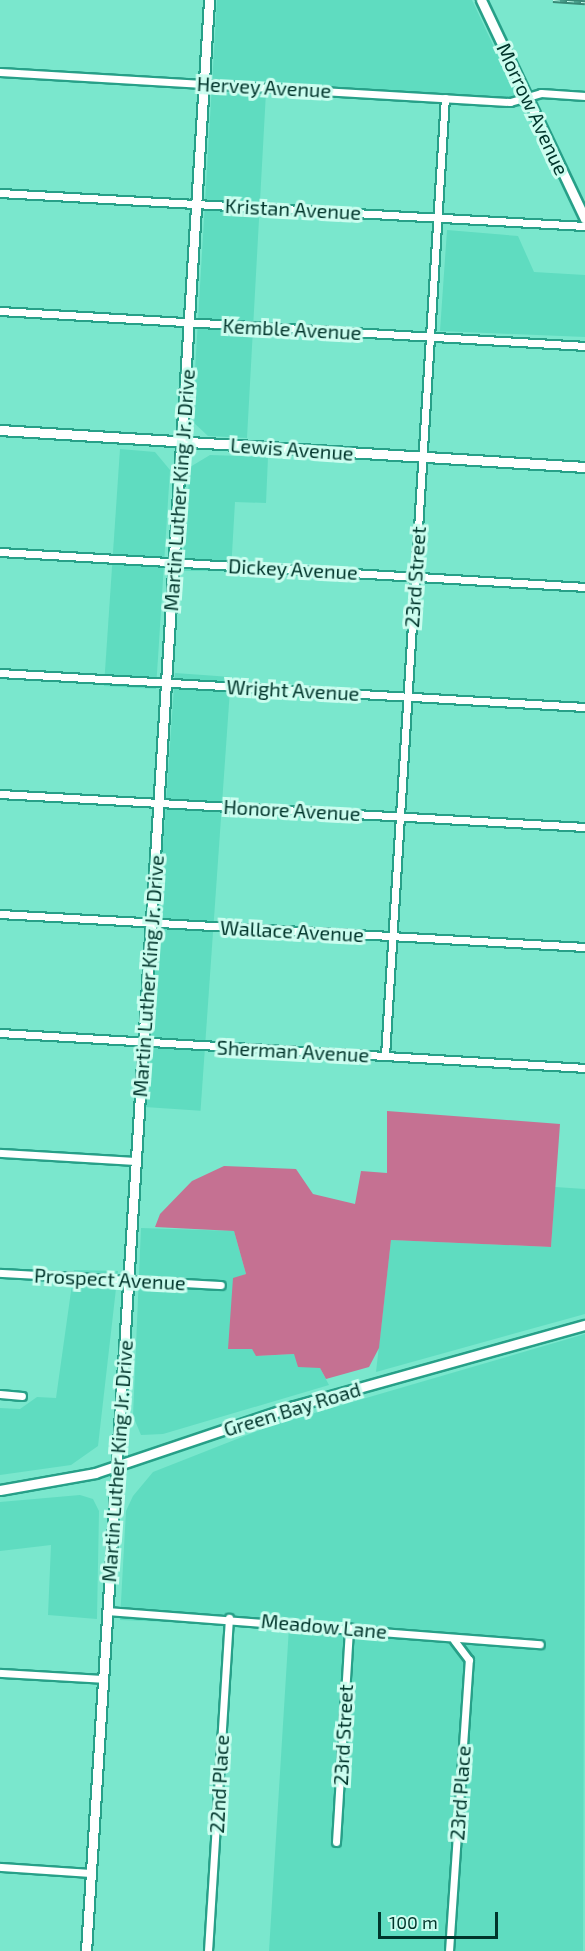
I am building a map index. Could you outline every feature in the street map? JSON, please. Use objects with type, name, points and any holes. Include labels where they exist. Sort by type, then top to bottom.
[{"type":"street","name":"Martin Luther King Jr. Drive","points":[[86,1951],[209,0]]},
{"type":"street","name":"Morrow Avenue","points":[[481,0],[585,219]]},
{"type":"street","name":"Hervey Avenue","points":[[0,72],[510,102],[527,97],[585,96]]},
{"type":"street","name":"23rd Street","points":[[385,1056],[445,98]]},
{"type":"street","name":"Kristan Avenue","points":[[0,193],[585,226]]},
{"type":"street","name":"Kemble Avenue","points":[[0,311],[585,346]]},
{"type":"street","name":"Lewis Avenue","points":[[0,430],[585,467]]},
{"type":"street","name":"Dickey Avenue","points":[[0,552],[585,587]]},
{"type":"street","name":"Wright Avenue","points":[[0,673],[585,707]]},
{"type":"street","name":"Honore Avenue","points":[[0,794],[585,827]]},
{"type":"street","name":"Wallace Avenue","points":[[0,914],[585,947]]},
{"type":"street","name":"Sherman Avenue","points":[[0,1033],[585,1068]]},
{"type":"street","points":[[0,1153],[136,1161]]},
{"type":"street","name":"Prospect Avenue","points":[[0,1273],[221,1286]]},
{"type":"street","name":"Green Bay Road","points":[[0,1490],[70,1480],[294,1406],[585,1325]]},
{"type":"street","points":[[0,1394],[22,1396]]},
{"type":"street","name":"Meadow Lane","points":[[107,1611],[350,1627],[454,1640],[540,1644]]},
{"type":"street","name":"22nd Place","points":[[208,1951],[229,1618]]},
{"type":"street","name":"23rd Street","points":[[336,1842],[350,1627]]},
{"type":"street","name":"23rd Place","points":[[449,1951],[469,1660],[454,1640]]},
{"type":"street","points":[[0,1673],[102,1679]]},
{"type":"street","points":[[0,1867],[91,1872]]},
{"type":"shaded area","points":[[217,0],[472,0],[522,107],[266,92],[247,438],[208,436],[192,421]]},
{"type":"shaded area","points":[[447,230],[518,236],[534,272],[585,275],[585,337],[440,331]]},
{"type":"shaded area","points":[[120,449],[155,452],[170,470],[156,689],[104,686]]},
{"type":"shaded area","points":[[210,455],[268,457],[266,503],[235,502],[231,571],[182,571],[190,467]]},
{"type":"shaded area","points":[[175,673],[231,677],[201,1111],[145,1107]]},
{"type":"shaded area","points":[[387,1111],[560,1124],[551,1247],[391,1240],[379,1348],[369,1367],[326,1379],[320,1368],[298,1367],[294,1354],[256,1356],[252,1349],[228,1349],[233,1278],[246,1274],[234,1231],[155,1227],[160,1214],[192,1181],[224,1166],[296,1169],[313,1194],[355,1204],[361,1171],[387,1173]]},
{"type":"shaded area","points":[[555,1187],[585,1189],[585,1314],[376,1372],[391,1240],[551,1247]]},
{"type":"shaded area","points":[[141,1228],[234,1231],[246,1274],[233,1279],[252,1349],[257,1356],[295,1354],[320,1368],[329,1385],[163,1434],[141,1435],[133,1416]]},
{"type":"shaded area","points":[[74,1270],[118,1271],[98,1446],[71,1465],[0,1475],[0,1408],[20,1409],[37,1397],[56,1398]]},
{"type":"shaded area","points":[[585,1334],[583,1951],[269,1951],[289,1627],[120,1620],[126,1511],[133,1496],[153,1472],[270,1426]]},
{"type":"shaded area","points":[[80,1495],[93,1499],[99,1511],[97,1619],[48,1615],[51,1545],[0,1551],[0,1502]]},
{"type":"railway","points":[[553,0],[585,2]]}]
